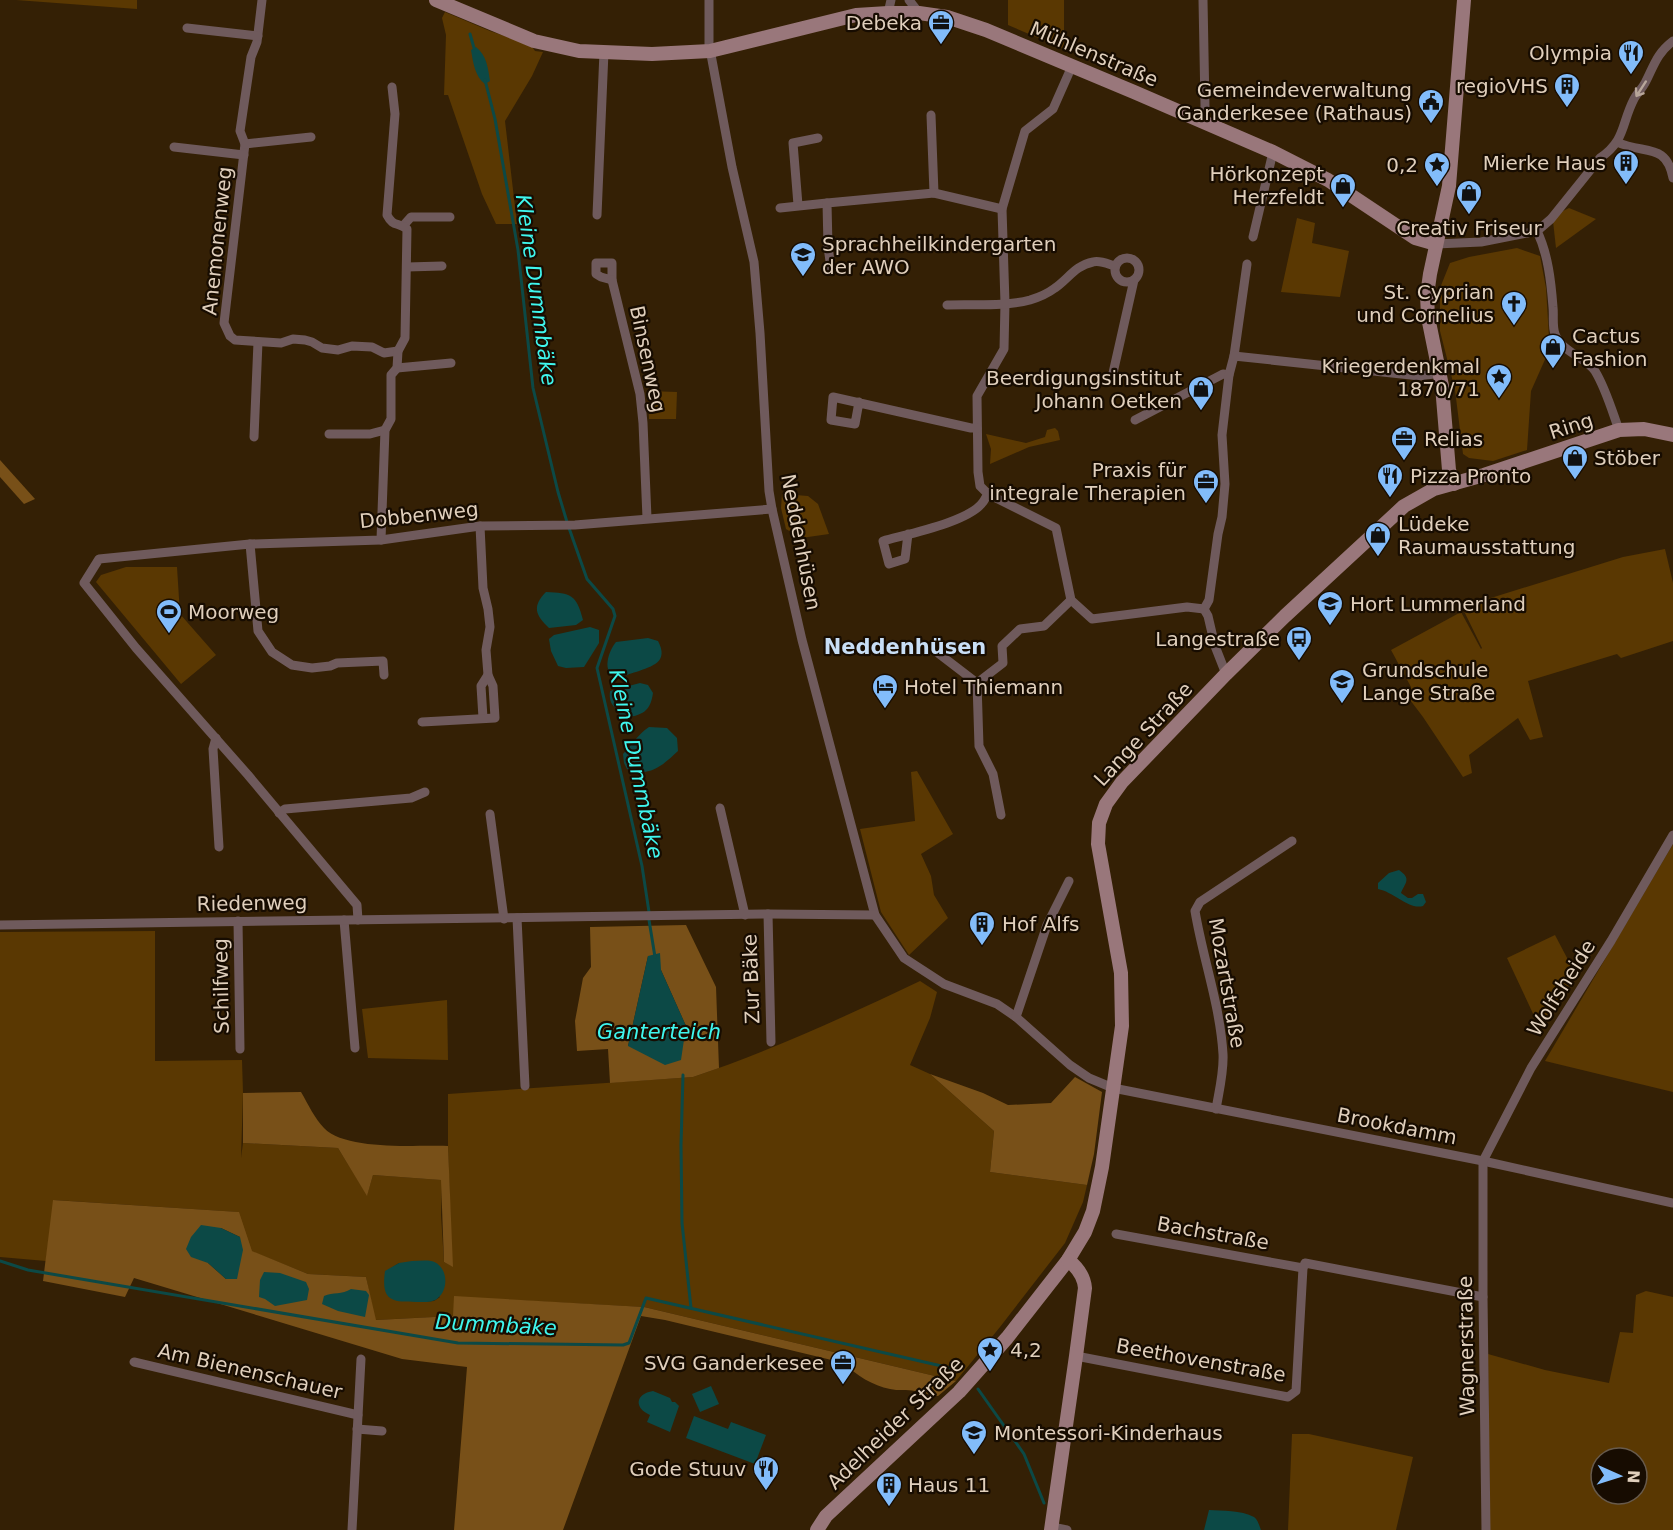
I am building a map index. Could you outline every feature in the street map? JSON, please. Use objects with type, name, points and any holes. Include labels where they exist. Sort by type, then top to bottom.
[{"type":"street","name":"Anemonenweg","points":[[262,0],[258,36],[251,57],[240,131],[245,144],[224,323],[230,336],[235,340],[280,343],[293,339],[305,340],[322,348],[338,350],[352,346],[372,347],[384,352],[398,351]]},
{"type":"street","name":"Mühlenstraße","points":[[436,0],[544,44],[579,51],[652,54],[710,51],[890,6],[947,17],[986,30],[1273,152],[1328,180],[1415,238],[1436,244]]},
{"type":"street","name":"Neddenhüsen","points":[[709,0],[708,44],[732,167],[754,262],[772,509],[802,640],[875,915],[904,958],[944,984],[997,1004],[1016,1017],[1070,1065],[1089,1078],[1113,1088]]},
{"type":"street","points":[[909,0],[919,13]]},
{"type":"street","points":[[1203,0],[1205,105],[1203,121]]},
{"type":"street","points":[[1455,484],[1449,470],[1446,417],[1440,373],[1428,317],[1427,295],[1449,186],[1464,0]]},
{"type":"street","points":[[187,28],[258,36]]},
{"type":"street","points":[[1436,244],[1481,242],[1537,231],[1551,219],[1600,158],[1617,142],[1634,99],[1645,84],[1653,63],[1662,50],[1673,41]]},
{"type":"street","points":[[597,215],[604,52]]},
{"type":"street","points":[[1072,66],[1053,109],[1025,131],[1002,209],[1004,349],[977,396],[978,472],[981,486],[988,494],[1056,528],[1071,600],[1092,619],[1187,607],[1204,609]]},
{"type":"street","points":[[381,540],[385,430],[391,419],[391,375],[397,368],[398,351],[405,338],[407,267],[407,229],[390,222],[387,215],[395,114],[392,87]]},
{"type":"street","points":[[931,115],[934,193]]},
{"type":"street","name":"Anemonenweg","points":[[245,144],[311,137]]},
{"type":"street","points":[[798,205],[793,143],[818,138]]},
{"type":"street","points":[[1617,142],[1628,147],[1656,152],[1665,157],[1673,178]]},
{"type":"street","name":"Anemonenweg","points":[[174,147],[244,155]]},
{"type":"street","points":[[1253,237],[1273,152]]},
{"type":"street","points":[[780,208],[934,193],[1002,209]]},
{"type":"street","points":[[827,203],[831,268]]},
{"type":"street","points":[[403,226],[411,217],[450,217]]},
{"type":"street","name":"Ring","points":[[1455,484],[1619,430],[1610,403],[1594,369],[1572,353],[1555,334],[1547,264],[1537,231]]},
{"type":"street","points":[[1113,373],[1134,280],[1139,269],[1132,259],[1120,260],[1115,266],[1115,274],[1119,280],[1127,282],[1134,280]]},
{"type":"street","points":[[947,305],[1027,301],[1044,296],[1081,266],[1098,261],[1115,266]]},
{"type":"street","points":[[1204,609],[1209,600],[1222,517],[1225,484],[1222,435],[1247,264]]},
{"type":"street","points":[[407,267],[442,266]]},
{"type":"street","name":"Binsenweg","points":[[612,280],[640,394],[644,423],[647,518]]},
{"type":"street","points":[[254,437],[258,342]]},
{"type":"street","points":[[1234,356],[1420,376],[1440,373]]},
{"type":"street","points":[[397,368],[451,363]]},
{"type":"street","points":[[1135,420],[1222,374],[1229,375]]},
{"type":"street","points":[[859,402],[977,428]]},
{"type":"street","points":[[1619,430],[1644,429],[1673,435]]},
{"type":"street","points":[[329,434],[370,434],[385,430]]},
{"type":"street","name":"Lange Straße","points":[[1068,1260],[1085,1232],[1093,1211],[1102,1167],[1122,1026],[1121,973],[1098,844],[1099,823],[1106,804],[1122,782],[1226,674],[1404,506],[1429,491],[1455,484]]},
{"type":"street","points":[[908,534],[957,519],[983,503],[988,494]]},
{"type":"street","name":"Dobbenweg","points":[[216,738],[136,648],[84,584],[99,559],[250,544],[381,540],[480,526],[575,525],[772,509]]},
{"type":"street","points":[[422,722],[495,718],[494,686],[488,675],[486,650],[490,627],[483,588],[480,526]]},
{"type":"street","points":[[250,544],[258,631],[272,652],[292,665],[312,668],[337,663],[383,661],[384,675]]},
{"type":"street","points":[[977,683],[1003,663],[1002,646],[1020,630],[1044,626],[1071,600]]},
{"type":"street","points":[[1204,609],[1226,674]]},
{"type":"street","points":[[934,650],[977,683]]},
{"type":"street","points":[[977,683],[979,746],[993,774],[1001,815]]},
{"type":"street","points":[[216,738],[357,905],[358,920]]},
{"type":"street","points":[[216,738],[213,749],[219,847]]},
{"type":"street","points":[[279,813],[285,809],[411,798],[425,792]]},
{"type":"street","points":[[720,808],[745,915]]},
{"type":"street","points":[[490,814],[504,919]]},
{"type":"street","name":"Wolfsheide","points":[[1483,1161],[1531,1068],[1611,941],[1673,835]]},
{"type":"street","name":"Mozartstraße","points":[[1216,1109],[1222,1079],[1223,1054],[1215,1000],[1195,911],[1200,902],[1218,888],[1292,841]]},
{"type":"street","points":[[1016,1017],[1047,925],[1069,881]]},
{"type":"street","name":"Zur Bäke","points":[[768,915],[771,1042]]},
{"type":"street","name":"Riedenweg","points":[[0,925],[875,915]]},
{"type":"street","points":[[517,918],[525,1086]]},
{"type":"street","points":[[344,920],[355,1048]]},
{"type":"street","name":"Schilfweg","points":[[237,921],[240,1049]]},
{"type":"street","name":"Brookdamm","points":[[1113,1088],[1483,1161],[1673,1203]]},
{"type":"street","name":"Wagnerstraße","points":[[1483,1161],[1486,1530]]},
{"type":"street","name":"Bachstraße","points":[[1116,1234],[1303,1268]]},
{"type":"street","points":[[1067,1530],[1051,1528],[1077,1356],[1084,1283],[1075,1266],[1068,1260]]},
{"type":"street","name":"Adelheider Straße","points":[[817,1530],[826,1516],[959,1392],[1007,1338],[1068,1260]]},
{"type":"street","points":[[1303,1268],[1308,1262],[1483,1297]]},
{"type":"street","name":"Beethovenstraße","points":[[1077,1356],[1288,1398],[1296,1391],[1303,1268]]},
{"type":"street","points":[[352,1530],[361,1359]]},
{"type":"street","name":"Am Bienenschauer","points":[[134,1362],[358,1415]]},
{"type":"street","points":[[357,1429],[382,1431]]},
{"type":"shaded area","points":[[16,0],[137,0],[137,9]]},
{"type":"shaded area","points":[[1008,0],[1064,0],[1064,49],[1008,25]]},
{"type":"shaded area","points":[[445,12],[531,45],[535,51],[543,52],[532,76],[505,121],[517,224],[496,224],[482,194],[448,95],[444,95],[446,35],[442,18]]},
{"type":"shaded area","points":[[1569,208],[1596,219],[1556,248],[1553,221],[1561,212]]},
{"type":"shaded area","points":[[1297,218],[1315,223],[1312,243],[1349,251],[1340,297],[1281,292]]},
{"type":"shaded area","points":[[1517,248],[1540,256],[1546,288],[1549,337],[1547,355],[1531,391],[1527,450],[1493,461],[1469,458],[1463,454],[1455,390],[1440,331],[1440,288],[1450,263]]},
{"type":"shaded area","points":[[648,391],[677,392],[676,419],[649,419]]},
{"type":"shaded area","points":[[1055,428],[1060,440],[1029,447],[990,464],[991,449],[986,434],[1026,443],[1045,437],[1047,430]]},
{"type":"shaded area","points":[[0,460],[35,499],[24,504],[0,477]]},
{"type":"shaded area","points":[[782,494],[808,496],[818,504],[829,534],[801,538],[786,529],[781,508]]},
{"type":"shaded area","points":[[1665,549],[1673,583],[1673,641],[1621,658],[1617,654],[1528,681],[1543,737],[1530,740],[1518,718],[1469,755],[1472,773],[1463,777],[1404,692],[1411,687],[1391,650],[1461,612],[1481,649],[1462,607],[1623,557]]},
{"type":"shaded area","name":"Moorweg","points":[[126,567],[177,567],[180,614],[216,655],[181,684],[96,582],[101,575]]},
{"type":"shaded area","points":[[917,771],[953,834],[921,854],[931,876],[934,895],[948,918],[909,955],[881,912],[860,829],[915,821],[911,772]]},
{"type":"shaded area","points":[[1673,844],[1673,1092],[1545,1061]]},
{"type":"shaded area","points":[[686,925],[716,987],[719,1068],[693,1077],[610,1083],[608,1049],[577,1051],[575,1021],[583,978],[591,967],[590,927]],"holes":[[[648,956],[661,970],[686,1026],[628,1046]]]},
{"type":"shaded area","points":[[155,931],[155,1061],[242,1060],[241,1158],[243,1143],[338,1148],[367,1195],[373,1175],[442,1180],[441,1215],[444,1262],[452,1266],[448,1094],[693,1077],[780,1044],[920,981],[937,992],[930,1018],[910,1065],[930,1074],[994,1131],[990,1172],[1087,1185],[1083,1202],[1065,1243],[956,1381],[644,1307],[454,1297],[454,1316],[375,1320],[366,1277],[308,1274],[251,1251],[238,1212],[54,1200],[46,1261],[0,1257],[0,932]],"holes":[[[399,1263],[440,1297],[434,1301],[423,1302],[385,1272]]]},
{"type":"shaded area","points":[[1555,935],[1576,975],[1551,1013],[1536,1020],[1507,958]]},
{"type":"shaded area","points":[[447,1000],[448,1060],[368,1058],[362,1009]]},
{"type":"shaded area","points":[[930,1074],[983,1093],[1008,1105],[1051,1103],[1075,1077],[1102,1092],[1094,1154],[1087,1185],[990,1172],[994,1131]]},
{"type":"shaded area","points":[[301,1092],[324,1128],[334,1135],[365,1144],[448,1146],[453,1267],[444,1262],[441,1180],[373,1175],[367,1196],[338,1148],[243,1143],[243,1093]]},
{"type":"shaded area","points":[[53,1200],[239,1212],[252,1251],[308,1274],[366,1277],[376,1320],[453,1316],[454,1296],[644,1307],[956,1381],[938,1396],[912,1390],[890,1389],[865,1379],[844,1363],[641,1316],[563,1530],[454,1530],[467,1367],[402,1359],[134,1278],[125,1297],[43,1281]],"holes":[[[221,1228],[240,1237],[226,1279],[208,1263]]]},
{"type":"shaded area","points":[[1646,1291],[1673,1297],[1673,1530],[1490,1530],[1488,1354],[1545,1370],[1609,1383],[1620,1332],[1633,1333],[1636,1295]]},
{"type":"shaded area","points":[[1292,1434],[1309,1434],[1413,1457],[1396,1530],[1288,1530]]},
{"type":"water","points":[[476,47],[483,54],[488,67],[490,81],[485,84],[479,77],[474,64],[471,50]]},
{"type":"water","points":[[546,592],[567,594],[575,600],[583,620],[576,625],[549,628],[538,615],[537,610]]},
{"type":"water","points":[[590,627],[599,630],[599,643],[584,667],[558,666],[551,651],[549,639],[554,635]]},
{"type":"water","points":[[648,638],[658,641],[661,648],[662,654],[658,662],[648,668],[622,676],[612,675],[608,661],[616,642]]},
{"type":"water","points":[[640,683],[648,685],[653,693],[649,706],[638,715],[620,719],[618,710],[611,702],[610,691]]},
{"type":"water","points":[[649,727],[667,728],[677,738],[678,751],[655,769],[642,772],[627,769],[623,754]]},
{"type":"water","points":[[1399,870],[1406,879],[1401,893],[1408,898],[1423,894],[1426,902],[1423,906],[1412,905],[1378,889],[1378,883],[1389,873]]},
{"type":"water","name":"Ganterteich","points":[[660,953],[661,970],[686,1026],[681,1060],[665,1065],[628,1046],[648,956]]},
{"type":"water","points":[[201,1225],[221,1228],[240,1237],[243,1250],[237,1279],[226,1279],[208,1263],[191,1257],[186,1249],[191,1237]]},
{"type":"water","points":[[431,1261],[441,1267],[445,1283],[442,1294],[436,1300],[400,1301],[386,1294],[385,1271],[399,1263]]},
{"type":"water","points":[[264,1272],[280,1273],[306,1282],[309,1289],[307,1300],[275,1306],[259,1297],[260,1280]]},
{"type":"water","points":[[351,1289],[366,1291],[369,1295],[365,1317],[338,1311],[322,1304],[324,1296]]},
{"type":"water","points":[[711,1386],[719,1404],[700,1412],[692,1394]]},
{"type":"water","points":[[653,1391],[670,1398],[679,1406],[670,1432],[647,1422],[650,1415],[639,1405],[643,1395]]},
{"type":"water","points":[[694,1416],[728,1429],[731,1422],[766,1435],[755,1464],[686,1438]]},
{"type":"water","points":[[1209,1510],[1232,1511],[1249,1515],[1254,1517],[1261,1530],[1204,1530]]},
{"type":"waterway","points":[[470,34],[474,48]]},
{"type":"waterway","name":"Kleine Dummbäke","points":[[485,80],[495,119],[518,250],[533,388],[567,522]]},
{"type":"waterway","name":"Kleine Dummbäke","points":[[569,528],[587,579],[613,609],[615,616],[597,668],[642,866],[649,912]]},
{"type":"waterway","name":"Kleine Dummbäke","points":[[649,920],[655,957]]},
{"type":"waterway","name":"Kleine Dummbäke","points":[[683,1075],[682,1223],[691,1308]]},
{"type":"waterway","name":"Dummbäke","points":[[0,1261],[28,1270],[458,1343],[623,1345],[629,1343],[646,1298],[959,1370]]},
{"type":"waterway","name":"Dummbäke","points":[[978,1389],[1024,1454],[1044,1503]]},
{"type":"place","name":"Debeka","points":[[941,46]]},
{"type":"place","name":"Olympia","points":[[1631,76]]},
{"type":"place","name":"regioVHS","points":[[1567,109]]},
{"type":"place","name":"Gemeindeverwaltung Ganderkesee (Rathaus)","points":[[1431,125]]},
{"type":"place","name":"Mierke Haus","points":[[1626,186]]},
{"type":"place","name":"0,2","points":[[1437,188]]},
{"type":"place","name":"Hörkonzept Herzfeldt","points":[[1343,209]]},
{"type":"place","name":"Creativ Friseur","points":[[1469,216]]},
{"type":"place","name":"Sprachheilkindergarten der AWO","points":[[803,278]]},
{"type":"place","name":"St. Cyprian und Cornelius","points":[[1514,327]]},
{"type":"place","name":"Cactus Fashion","points":[[1553,370]]},
{"type":"place","name":"Kriegerdenkmal 1870/71","points":[[1499,400]]},
{"type":"place","name":"Beerdigungsinstitut Johann Oetken","points":[[1201,412]]},
{"type":"place","name":"Relias","points":[[1404,462]]},
{"type":"place","name":"Stöber","points":[[1575,481]]},
{"type":"place","name":"Pizza Pronto","points":[[1390,499]]},
{"type":"place","name":"Praxis für integrale Therapien","points":[[1206,505]]},
{"type":"place","name":"Lüdeke Raumausstattung","points":[[1378,558]]},
{"type":"place","name":"Hort Lummerland","points":[[1330,627]]},
{"type":"place","name":"Moorweg","points":[[169,635]]},
{"type":"place","name":"Langestraße","points":[[1299,662]]},
{"type":"place","name":"Grundschule Lange Straße","points":[[1342,705]]},
{"type":"place","name":"Hotel Thiemann","points":[[885,710]]},
{"type":"place","name":"Hof Alfs","points":[[982,947]]},
{"type":"place","name":"4,2","points":[[990,1373]]},
{"type":"place","name":"SVG Ganderkesee","points":[[843,1386]]},
{"type":"place","name":"Montessori-Kinderhaus","points":[[974,1456]]},
{"type":"place","name":"Gode Stuuv","points":[[766,1492]]},
{"type":"place","name":"Haus 11","points":[[889,1508]]},
{"type":"district","name":"Neddenhüsen","points":[[905,647]]}]
